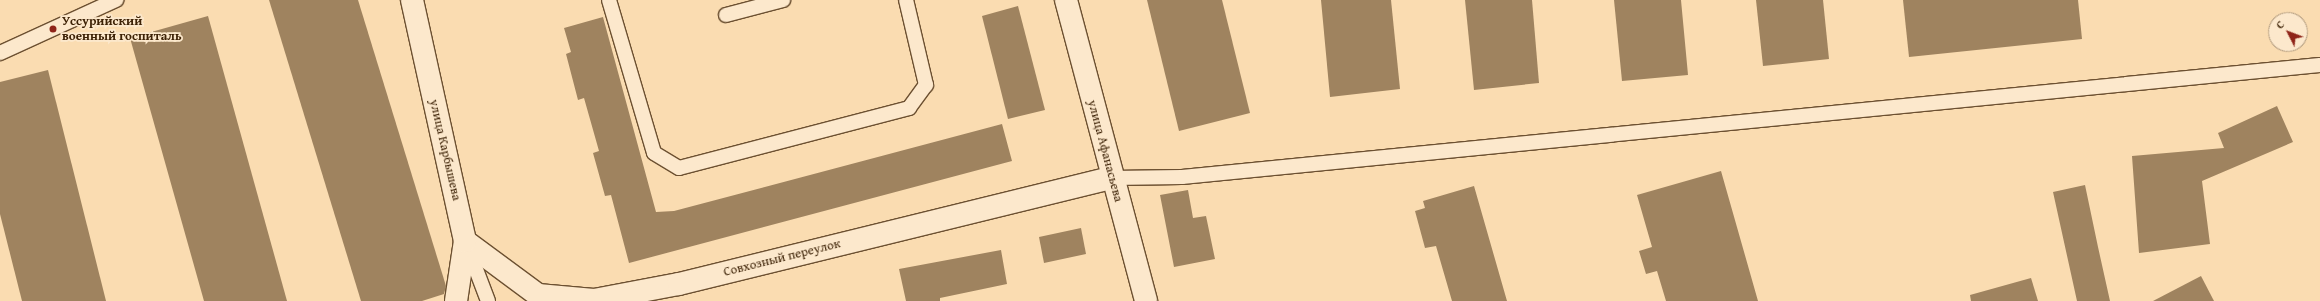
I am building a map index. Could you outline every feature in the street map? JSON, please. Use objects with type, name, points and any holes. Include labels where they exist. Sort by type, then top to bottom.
[{"type":"street","name":"улица Карбышева","points":[[412,0],[465,241],[456,301]]},
{"type":"street","name":"улица Афанасьева","points":[[1066,0],[1111,178],[1146,301]]},
{"type":"street","name":"Совхозный переулок","points":[[465,241],[538,295],[594,300],[678,284],[1111,178]]},
{"type":"lane","points":[[0,53],[116,0]]},
{"type":"lane","points":[[609,0],[654,153],[679,168],[909,108],[926,85],[906,0]]},
{"type":"lane","points":[[726,15],[783,0]]},
{"type":"lane","points":[[1111,178],[1190,176],[2320,65]]},
{"type":"lane","points":[[465,241],[488,301]]},
{"type":"building","points":[[269,0],[358,0],[446,286],[444,294],[422,301],[361,301]]},
{"type":"building","points":[[1147,0],[1222,0],[1250,113],[1179,131]]},
{"type":"building","points":[[1321,0],[1391,0],[1400,89],[1330,97]]},
{"type":"building","points":[[1465,0],[1532,0],[1539,83],[1474,90]]},
{"type":"building","points":[[1614,0],[1681,0],[1688,75],[1622,81]]},
{"type":"building","points":[[1756,0],[1823,0],[1829,59],[1763,66]]},
{"type":"building","points":[[1903,0],[2078,0],[2082,39],[1909,57]]},
{"type":"building","points":[[1018,6],[1045,110],[1008,119],[982,16]]},
{"type":"building","points":[[208,16],[287,301],[204,301],[130,38]]},
{"type":"building","points":[[603,17],[656,212],[674,211],[1002,124],[1012,161],[629,263],[611,195],[605,196],[593,153],[599,151],[584,98],[578,100],[566,54],[571,52],[564,28]]},
{"type":"building","points":[[48,70],[106,301],[22,301],[0,214],[0,82]]},
{"type":"building","points":[[2277,106],[2293,142],[2202,181],[2210,244],[2139,253],[2132,156],[2224,148],[2218,133]]},
{"type":"building","points":[[1721,171],[1758,301],[1666,301],[1657,271],[1646,274],[1639,251],[1652,247],[1637,195]]},
{"type":"building","points":[[2085,185],[2110,301],[2077,301],[2053,192]]},
{"type":"building","points":[[1474,186],[1507,301],[1452,301],[1436,246],[1425,248],[1415,211],[1425,208],[1423,201]]},
{"type":"building","points":[[1188,190],[1193,218],[1206,216],[1215,259],[1174,267],[1160,195]]},
{"type":"building","points":[[1081,228],[1086,254],[1044,263],[1039,237]]},
{"type":"building","points":[[1001,250],[1007,284],[940,298],[940,301],[906,301],[899,269]]},
{"type":"building","points":[[2201,276],[2214,301],[2153,301]]},
{"type":"building","points":[[2031,278],[2038,301],[1971,301],[1970,295]]},
{"type":"place","name":"Уссурийский военный госпиталь","points":[[53,29]]}]
